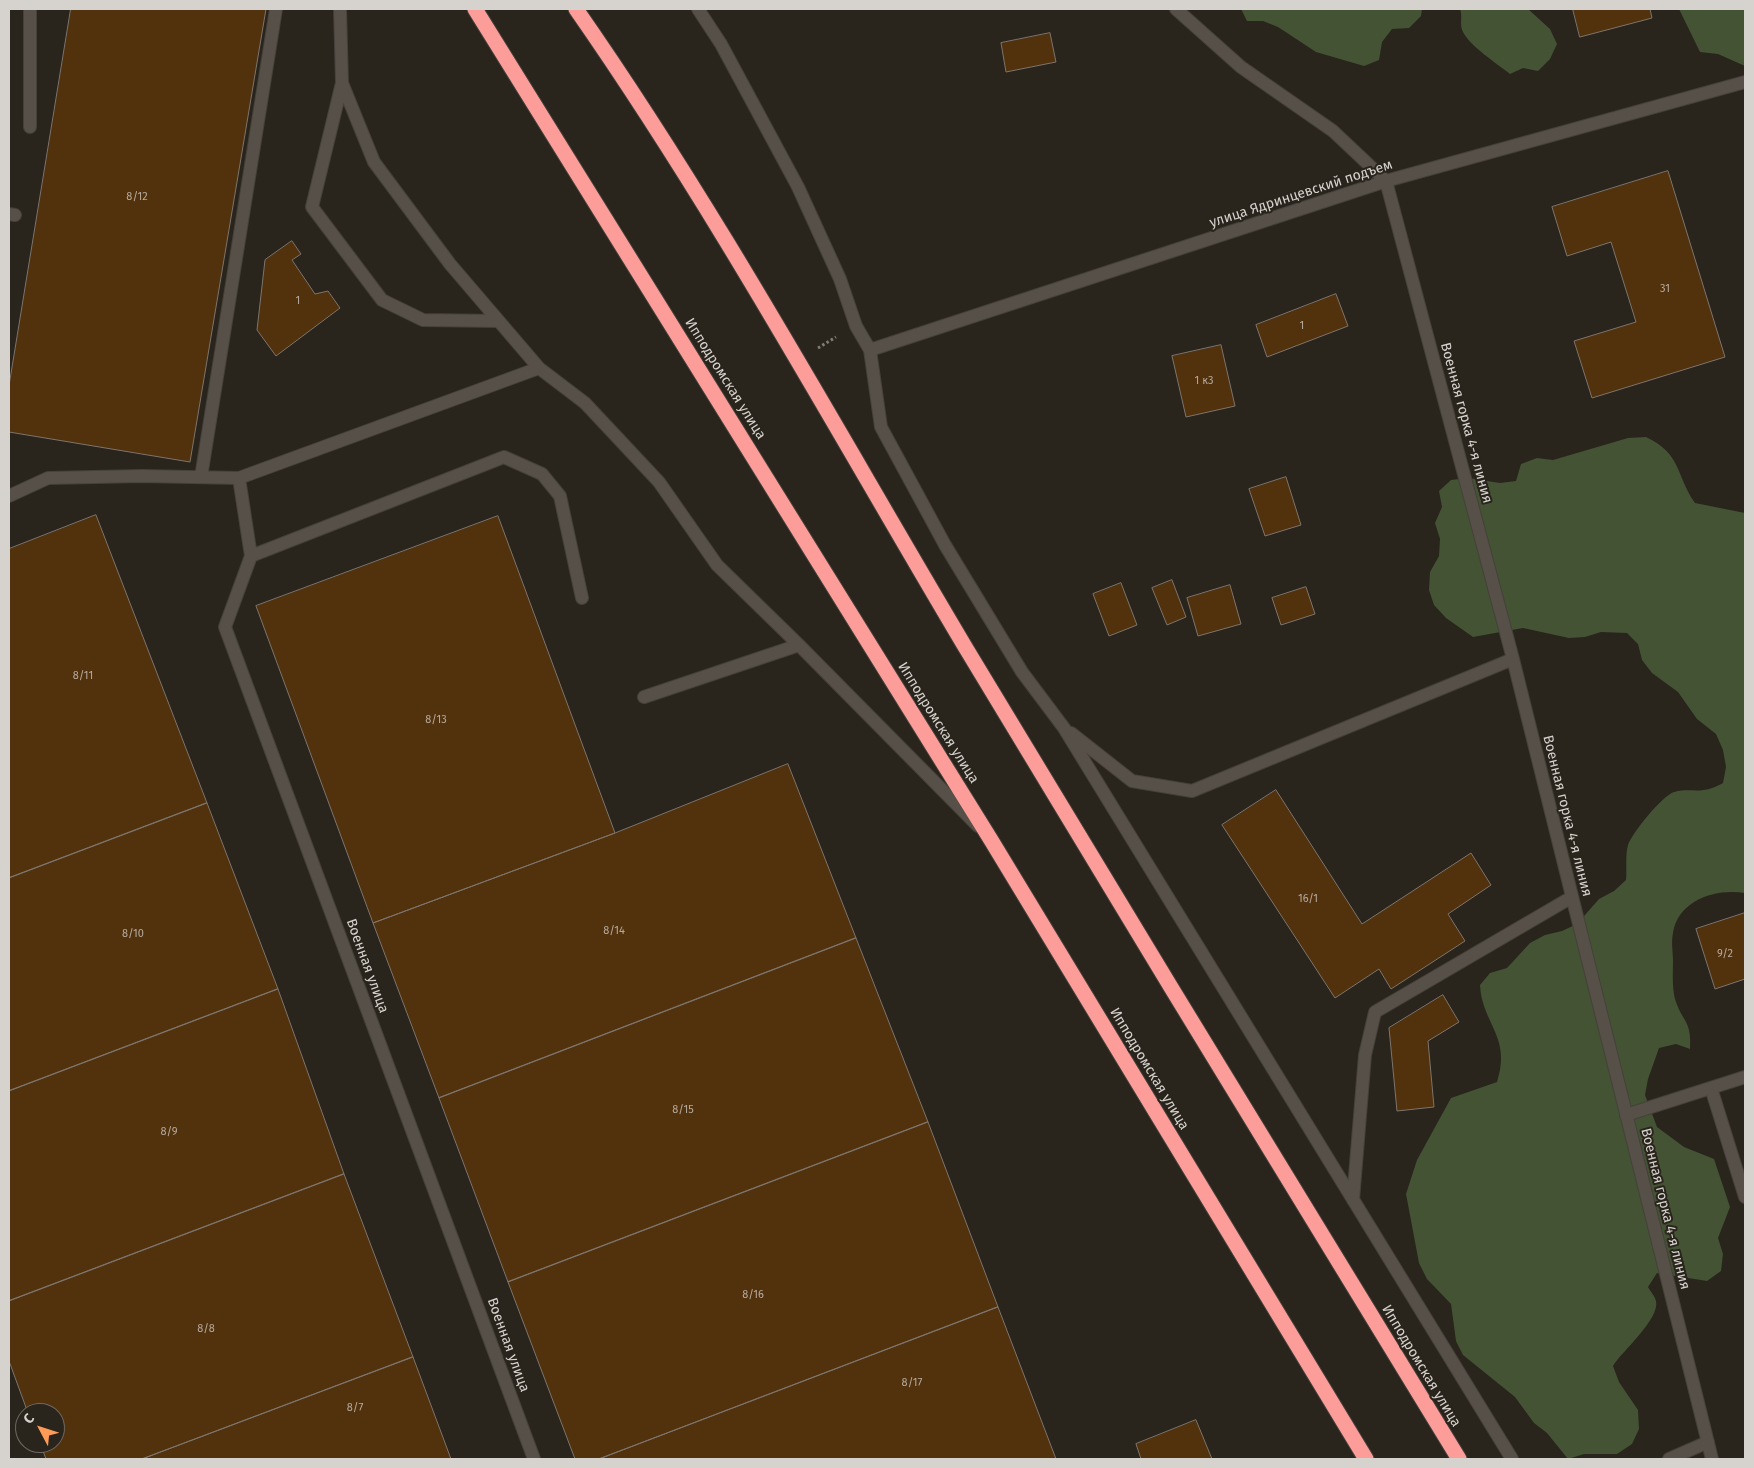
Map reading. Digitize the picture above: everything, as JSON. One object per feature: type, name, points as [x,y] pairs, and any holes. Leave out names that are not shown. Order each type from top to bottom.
[{"type":"highway","name":"Ипподромская улица","points":[[475,9],[992,840],[1366,1459]]},
{"type":"highway","name":"Ипподромская улица","points":[[576,9],[633,93],[797,359],[966,648],[1459,1459]]},
{"type":"street","points":[[30,9],[30,127]]},
{"type":"street","points":[[201,477],[276,9]]},
{"type":"street","points":[[340,9],[342,83],[312,207],[382,300],[423,320],[498,321]]},
{"type":"street","points":[[698,9],[721,44],[798,188],[840,279],[856,326],[870,350],[881,427],[944,546],[1022,672],[1064,728],[1512,1459]]},
{"type":"street","points":[[1176,9],[1241,67],[1333,130],[1386,181]]},
{"type":"street","name":"улица Ядринцевский подъем","points":[[870,350],[1386,181],[1745,82]]},
{"type":"street","points":[[342,83],[374,162],[450,264],[498,321],[539,368],[586,404],[659,482],[716,565],[799,645],[992,840]]},
{"type":"street","name":"Военная горка 4-я линия","points":[[1386,181],[1513,659],[1712,1459]]},
{"type":"street","points":[[9,496],[48,478],[239,478],[539,368]]},
{"type":"street","points":[[251,556],[504,457],[542,474],[560,496],[582,598]]},
{"type":"street","name":"Военная улица","points":[[239,478],[251,556],[225,627],[534,1459]]},
{"type":"street","points":[[644,697],[799,645]]},
{"type":"street","points":[[1064,728],[1132,781],[1192,790],[1513,659]]},
{"type":"street","points":[[1353,1200],[1365,1055],[1375,1012],[1572,896]]},
{"type":"street","points":[[1626,1115],[1745,1077]]},
{"type":"street","points":[[1711,1088],[1745,1197]]},
{"type":"street","points":[[1668,1459],[1708,1442]]},
{"type":"path","points":[[797,359],[856,326]]},
{"type":"green space","points":[[1241,9],[1422,9],[1421,16],[1409,28],[1392,29],[1382,42],[1379,60],[1364,66],[1316,52],[1278,27],[1263,21],[1247,21]]},
{"type":"green space","points":[[1460,9],[1528,9],[1550,29],[1557,44],[1550,59],[1538,71],[1523,68],[1510,74],[1466,37],[1462,29]]},
{"type":"green space","points":[[1679,9],[1745,9],[1745,66],[1718,54],[1700,52]]},
{"type":"green space","points":[[1646,437],[1666,450],[1672,458],[1695,503],[1745,513],[1745,893],[1722,892],[1700,899],[1682,912],[1676,922],[1672,940],[1673,989],[1678,1007],[1688,1026],[1690,1049],[1676,1044],[1659,1048],[1648,1079],[1645,1095],[1657,1127],[1684,1147],[1714,1159],[1730,1207],[1718,1238],[1723,1254],[1721,1271],[1707,1281],[1657,1273],[1648,1287],[1655,1297],[1656,1308],[1647,1325],[1613,1366],[1619,1382],[1638,1410],[1639,1429],[1632,1444],[1617,1454],[1584,1454],[1568,1459],[1547,1433],[1534,1423],[1515,1397],[1463,1355],[1456,1341],[1451,1304],[1427,1279],[1419,1263],[1406,1194],[1417,1160],[1451,1098],[1497,1082],[1501,1067],[1501,1053],[1499,1042],[1482,999],[1480,985],[1490,973],[1507,968],[1530,943],[1545,935],[1562,931],[1577,924],[1599,899],[1614,891],[1626,880],[1628,845],[1635,832],[1655,807],[1674,792],[1708,789],[1723,783],[1726,767],[1723,750],[1716,734],[1697,719],[1678,692],[1652,673],[1642,660],[1638,644],[1627,633],[1601,632],[1585,637],[1569,638],[1523,628],[1473,637],[1446,618],[1434,605],[1429,590],[1430,572],[1439,556],[1440,539],[1435,523],[1442,507],[1439,491],[1451,480],[1468,478],[1500,483],[1516,481],[1521,464],[1537,458],[1553,460],[1628,438]]},
{"type":"building","points":[[71,9],[266,9],[190,462],[9,432],[9,386]]},
{"type":"building","points":[[1573,9],[1650,9],[1652,18],[1580,37]]},
{"type":"building","points":[[1050,33],[1056,62],[1006,72],[1001,43]]},
{"type":"building","points":[[1668,171],[1725,357],[1592,398],[1574,341],[1636,322],[1611,242],[1567,256],[1552,207]]},
{"type":"building","points":[[292,241],[301,254],[292,260],[315,294],[328,291],[340,308],[276,356],[257,330],[265,260]]},
{"type":"building","points":[[1336,294],[1348,326],[1267,357],[1256,325]]},
{"type":"building","points":[[1221,345],[1235,406],[1186,417],[1172,356]]},
{"type":"building","points":[[1286,477],[1301,525],[1265,536],[1249,489]]},
{"type":"building","points":[[96,515],[207,803],[9,878],[9,549]]},
{"type":"building","points":[[498,516],[615,833],[373,923],[256,606]]},
{"type":"building","points":[[1172,580],[1186,617],[1167,625],[1152,588]]},
{"type":"building","points":[[1121,583],[1137,625],[1109,636],[1093,594]]},
{"type":"building","points":[[1230,585],[1241,624],[1198,636],[1187,598]]},
{"type":"building","points":[[1306,587],[1315,614],[1281,625],[1272,598]]},
{"type":"building","points":[[788,764],[856,938],[439,1098],[373,923],[615,833]]},
{"type":"building","points":[[1276,790],[1362,924],[1471,853],[1491,885],[1448,914],[1465,941],[1391,989],[1379,969],[1335,998],[1222,825]]},
{"type":"building","points":[[207,803],[278,989],[9,1091],[9,878]]},
{"type":"building","points":[[1745,913],[1745,979],[1715,989],[1696,929]]},
{"type":"building","points":[[856,938],[928,1122],[508,1282],[439,1098]]},
{"type":"building","points":[[278,989],[344,1174],[9,1301],[9,1091]]},
{"type":"building","points":[[1443,995],[1459,1022],[1428,1041],[1434,1107],[1397,1111],[1389,1028]]},
{"type":"building","points":[[928,1122],[998,1307],[599,1459],[575,1459],[508,1282]]},
{"type":"building","points":[[344,1174],[413,1357],[142,1459],[46,1459],[44,1453],[65,1453],[65,1403],[24,1403],[9,1361],[9,1301]]},
{"type":"building","points":[[998,1307],[1056,1459],[599,1459]]},
{"type":"building","points":[[413,1357],[451,1459],[142,1459]]},
{"type":"building","points":[[1196,1420],[1212,1459],[1141,1459],[1136,1444]]}]
